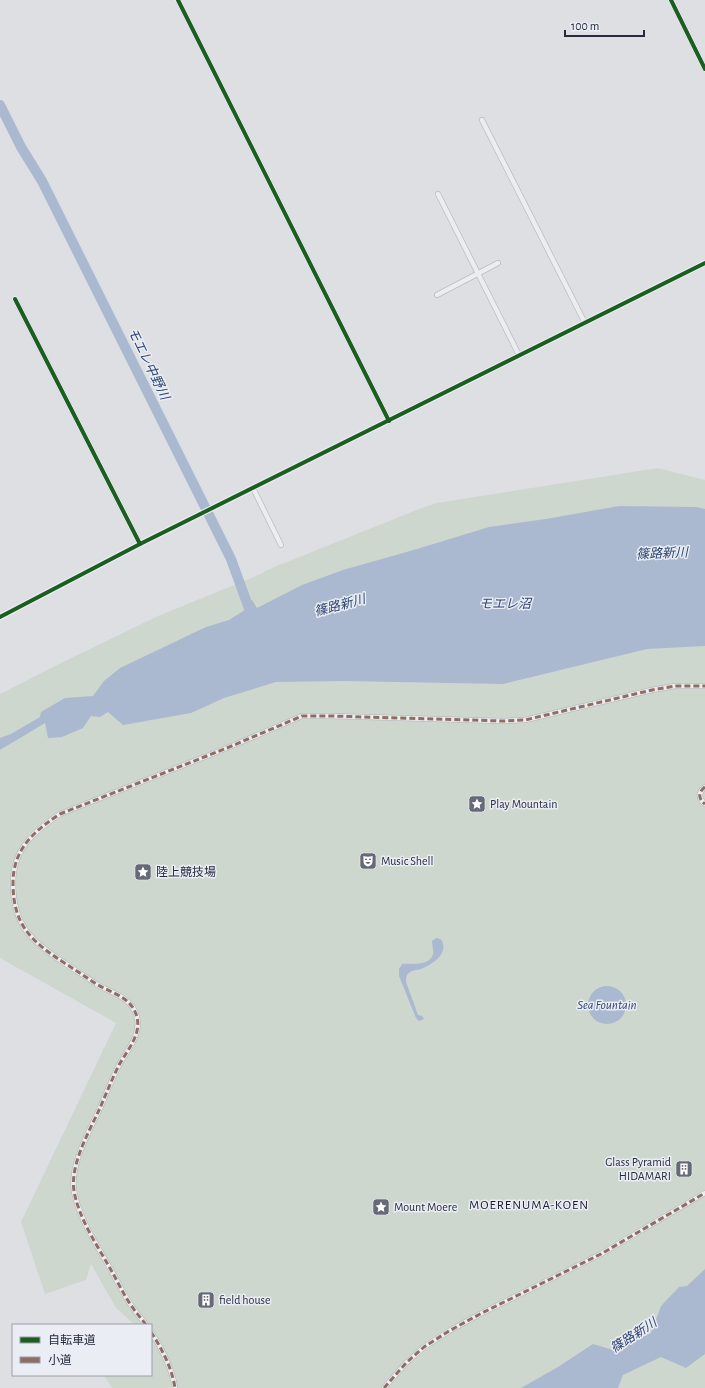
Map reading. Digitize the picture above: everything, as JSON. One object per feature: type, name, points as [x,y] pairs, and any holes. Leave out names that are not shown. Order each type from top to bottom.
[{"type":"street","points":[[178,0],[389,421]]},
{"type":"street","points":[[671,0],[705,69]]},
{"type":"street","points":[[482,120],[585,323]]},
{"type":"street","points":[[438,194],[519,355]]},
{"type":"street","points":[[437,295],[498,262]]},
{"type":"street","points":[[0,617],[140,544],[705,263]]},
{"type":"street","points":[[15,299],[140,544]]},
{"type":"street","points":[[253,488],[281,545]]},
{"type":"street","points":[[145,1324],[132,1307],[84,1222],[77,1206],[74,1189],[74,1171],[79,1156],[118,1066],[137,1035],[139,1022],[134,1009],[124,998],[98,985],[46,951],[25,930],[15,905],[14,870],[22,848],[31,837],[42,826],[60,814],[227,748],[302,716],[503,721],[525,720],[652,690],[675,686],[705,686]]},
{"type":"street","points":[[705,787],[700,791],[701,801],[705,804]]},
{"type":"street","points":[[384,1388],[406,1363],[424,1347],[449,1331],[601,1254],[705,1193]]},
{"type":"street","points":[[152,1334],[171,1370],[175,1388]]},
{"type":"shaded area","points":[[658,468],[705,480],[705,1388],[112,1388],[105,1376],[152,1376],[152,1324],[134,1324],[116,1308],[91,1264],[86,1280],[45,1294],[21,1222],[116,1023],[0,958],[0,694],[158,616],[261,574],[267,570],[437,503]]},
{"type":"water","name":"モエレ沼","points":[[619,506],[696,507],[705,509],[705,646],[647,649],[503,684],[344,681],[276,682],[224,698],[191,713],[123,725],[108,712],[100,717],[91,716],[83,728],[62,737],[48,738],[45,723],[0,750],[0,738],[11,734],[40,717],[41,712],[65,698],[93,696],[104,681],[120,668],[206,627],[229,620],[245,610],[242,603],[252,600],[257,608],[302,585],[343,570],[489,527]]},
{"type":"water","points":[[436,938],[441,940],[443,944],[442,952],[437,960],[421,969],[410,972],[406,977],[406,982],[418,1015],[422,1016],[424,1019],[419,1021],[416,1018],[399,976],[399,969],[402,964],[420,964],[428,961],[433,954],[432,941]]},
{"type":"water","name":"Sea Fountain","points":[[603,986],[611,986],[621,991],[625,998],[625,1012],[621,1019],[611,1024],[603,1024],[593,1019],[591,1016],[588,1009],[588,1001],[593,991],[596,989]]},
{"type":"water","points":[[705,1269],[705,1354],[686,1368],[661,1357],[623,1375],[618,1388],[521,1388],[558,1367],[593,1344],[613,1350],[651,1333],[661,1306],[679,1287],[687,1286]]},
{"type":"waterway","name":"モエレ中野川","points":[[0,105],[21,147],[42,181],[231,559],[251,614]]},
{"type":"marked path","points":[[145,1324],[127,1299],[89,1232],[80,1212],[74,1191],[75,1170],[81,1148],[116,1070],[134,1041],[138,1028],[138,1021],[130,1003],[115,993],[98,985],[43,948],[34,940],[21,922],[16,911],[14,898],[14,871],[21,851],[34,834],[60,814],[227,748],[302,716],[503,721],[525,720],[652,690],[675,686],[705,686]]},
{"type":"marked path","points":[[705,787],[700,793],[700,798],[705,804]]},
{"type":"marked path","points":[[384,1388],[406,1363],[424,1347],[449,1331],[601,1254],[705,1193]]},
{"type":"marked path","points":[[152,1334],[172,1373],[175,1388]]},
{"type":"cycle path","points":[[178,0],[389,421]]},
{"type":"cycle path","points":[[671,0],[705,69]]},
{"type":"cycle path","points":[[0,617],[140,544],[705,263]]},
{"type":"cycle path","points":[[15,299],[140,544]]},
{"type":"place","name":"Play Mountain","points":[[477,804]]},
{"type":"place","name":"Music Shell","points":[[368,861]]},
{"type":"place","name":"陸上競技場","points":[[143,872]]},
{"type":"place","name":"Glass Pyramid HIDAMARI","points":[[684,1169]]},
{"type":"place","name":"Mount Moere","points":[[381,1207]]},
{"type":"place","name":"field house","points":[[206,1300]]},
{"type":"district","name":"MOERENUMA-KOEN","points":[[529,1205]]},
{"type":"water label","name":"篠路新川","points":[[662,554]]},
{"type":"water label","name":"篠路新川","points":[[340,606]]},
{"type":"water label","name":"篠路新川","points":[[634,1336]]}]
